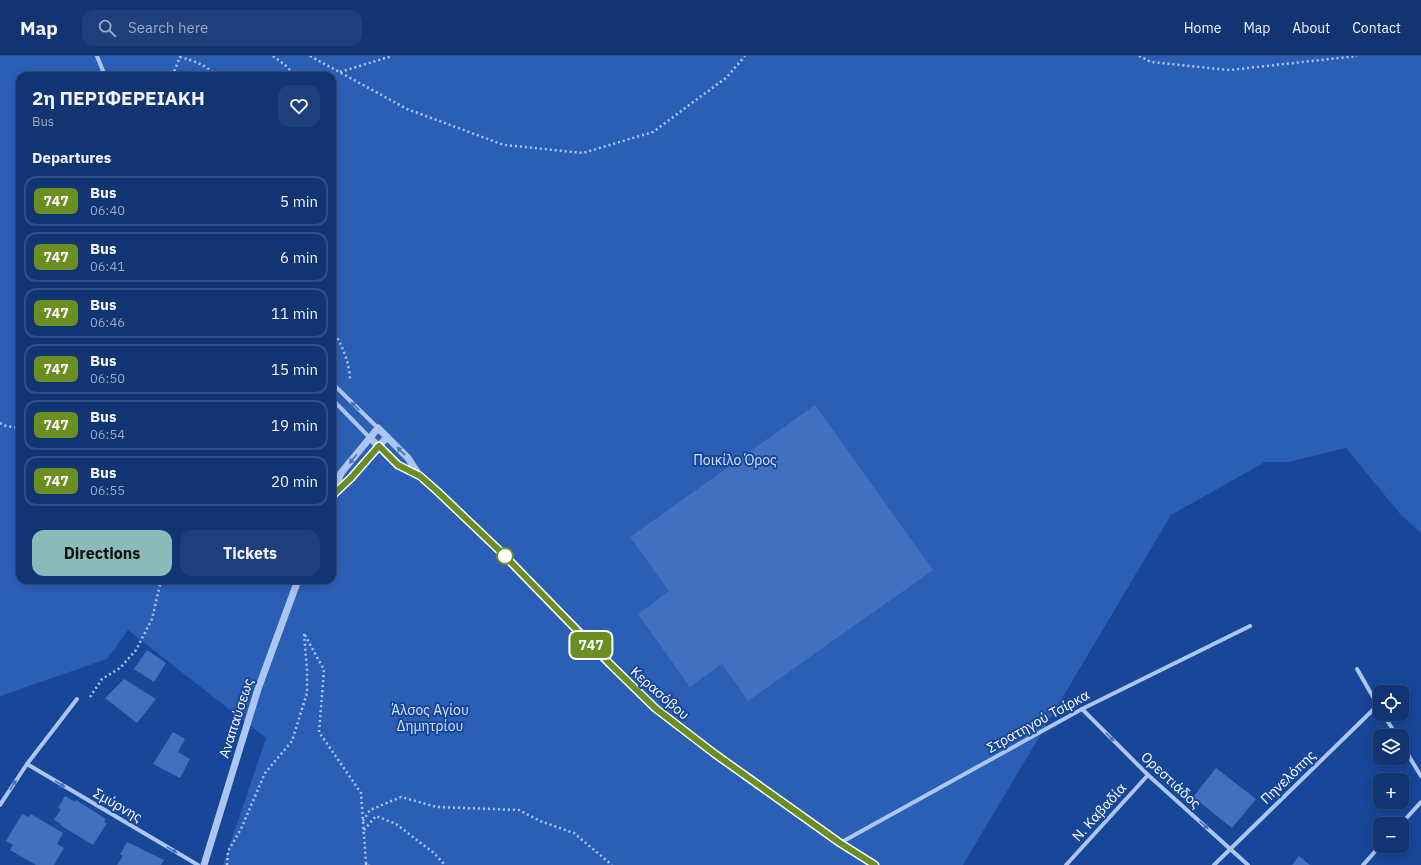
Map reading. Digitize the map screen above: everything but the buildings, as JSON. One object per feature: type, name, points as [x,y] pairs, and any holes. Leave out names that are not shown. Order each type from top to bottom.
[{"type":"street","points":[[97,56],[103,72]]},
{"type":"street","points":[[336,387],[378,428],[341,474],[336,487]]},
{"type":"street","points":[[336,403],[370,438]]},
{"type":"street","name":"Κερασόβου","points":[[378,428],[408,458],[420,476]]},
{"type":"street","points":[[336,492],[351,478],[387,437]]},
{"type":"street","name":"Κερασόβου","points":[[370,438],[398,465],[420,476],[437,491],[501,552],[655,708],[704,746],[840,843],[875,865]]},
{"type":"street","name":"Αναπαύσεως","points":[[204,865],[258,689],[297,584]]},
{"type":"street","name":"Στρατηγού Τσίρκα","points":[[840,843],[1082,709],[1250,626]]},
{"type":"street","points":[[1357,669],[1373,697]]},
{"type":"street","points":[[0,805],[27,764],[77,699]]},
{"type":"street","name":"Ορεστιάδος","points":[[1082,709],[1148,775],[1248,865]]},
{"type":"street","name":"Πηνελόπης","points":[[1214,865],[1373,713]]},
{"type":"street","points":[[1409,756],[1421,776]]},
{"type":"street","name":"Σμύρνης","points":[[27,764],[198,865]]},
{"type":"street","name":"N. Καβαδία","points":[[1066,865],[1148,775]]},
{"type":"street","points":[[1407,817],[1421,802]]},
{"type":"street","points":[[1363,865],[1374,853]]},
{"type":"path","points":[[273,56],[292,72]]},
{"type":"path","points":[[310,56],[407,109],[504,145],[583,153],[653,132],[726,77],[745,56]]},
{"type":"path","points":[[339,72],[392,56]]},
{"type":"path","points":[[1139,56],[1151,62],[1230,70],[1357,56]]},
{"type":"path","points":[[174,72],[180,57],[196,61],[213,72]]},
{"type":"path","points":[[336,338],[350,371]]},
{"type":"path","points":[[0,423],[6,426],[16,427]]},
{"type":"path","points":[[77,699],[91,697],[102,679],[120,668],[136,650],[152,619],[160,584]]},
{"type":"path","points":[[227,865],[228,851],[241,829],[265,773],[292,741],[306,693],[307,670],[304,633],[324,670],[319,732],[361,793],[366,864]]},
{"type":"path","points":[[363,821],[370,810],[401,797],[437,807],[519,810],[540,821],[574,832],[612,865]]},
{"type":"path","points":[[364,830],[376,816],[396,824],[434,853],[445,865]]},
{"type":"green space","name":"Ποικίλο Όρος","points":[[0,56],[1421,56],[1421,533],[1401,515],[1346,448],[1289,462],[1265,462],[1171,515],[963,865],[223,865],[266,738],[128,630],[107,659],[0,696]]},
{"type":"bus line","name":"747","points":[[336,492],[351,478],[379,446],[398,465],[420,476],[437,491],[501,552],[655,708],[715,754],[840,843],[875,865]]},
{"type":"park label","name":"Άλσος Αγίου Δημητρίου","points":[[430,718]]}]
